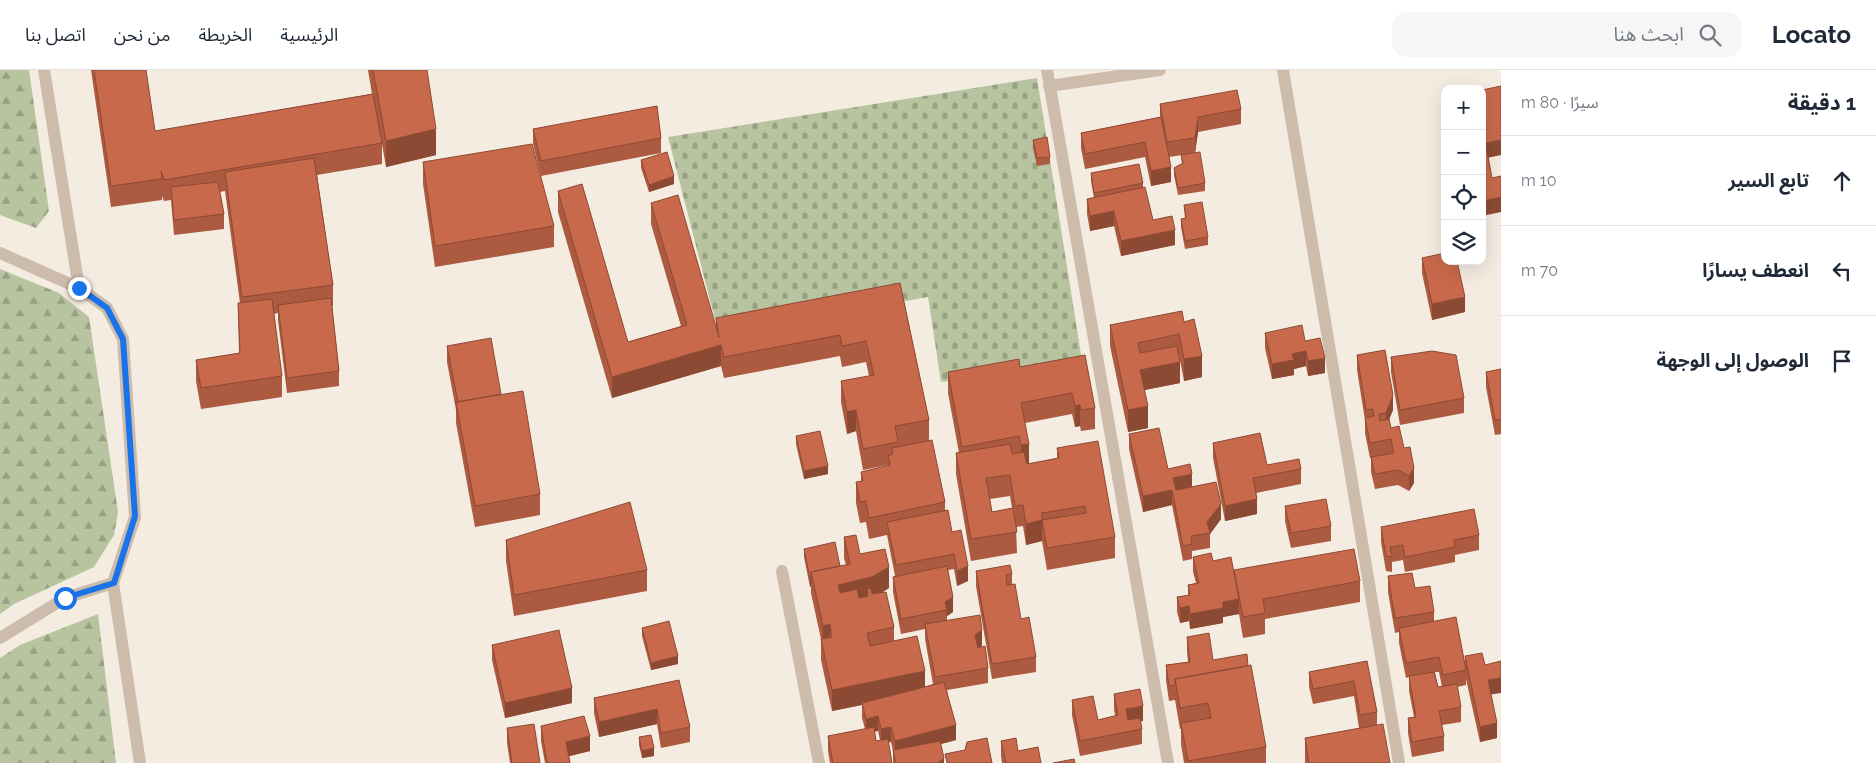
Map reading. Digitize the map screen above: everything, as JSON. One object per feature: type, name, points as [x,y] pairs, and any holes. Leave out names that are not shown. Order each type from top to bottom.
[{"type":"street","points":[[44,70],[79,288]]},
{"type":"street","points":[[1047,70],[1168,763]]},
{"type":"street","points":[[1049,86],[1160,70]]},
{"type":"street","points":[[1283,70],[1399,763]]},
{"type":"street","points":[[0,252],[79,288],[107,308],[123,339],[135,516],[114,583],[140,763]]},
{"type":"street","points":[[782,571],[819,763]]},
{"type":"street","points":[[0,638],[65,598],[114,583]]},
{"type":"green space","points":[[0,70],[29,70],[49,211],[36,228],[0,215]]},
{"type":"green space","points":[[1037,78],[1082,361],[941,382],[928,297],[719,335],[668,137]]},
{"type":"green space","points":[[0,269],[59,293],[89,317],[118,512],[114,535],[94,567],[14,604],[0,614]]},
{"type":"green space","points":[[98,614],[116,763],[0,763],[0,658],[20,645]]},
{"type":"building","points":[[94,70],[146,70],[155,131],[373,94],[382,143],[164,180],[161,171],[162,179],[111,186]]},
{"type":"building","points":[[373,70],[427,70],[436,129],[386,141]]},
{"type":"building","points":[[1501,86],[1501,140],[1486,143],[1486,130],[1486,89]]},
{"type":"building","points":[[1237,90],[1241,109],[1198,117],[1195,138],[1167,142],[1160,104]]},
{"type":"building","points":[[657,106],[661,138],[541,161],[533,129]]},
{"type":"building","points":[[1161,117],[1171,167],[1151,171],[1145,142],[1085,154],[1081,133]]},
{"type":"building","points":[[1047,137],[1050,157],[1037,158],[1033,140]]},
{"type":"building","points":[[532,144],[554,226],[435,246],[423,162]]},
{"type":"building","points":[[1486,151],[1492,178],[1501,176],[1501,197],[1486,200],[1486,175]]},
{"type":"building","points":[[667,152],[674,176],[649,185],[641,160]]},
{"type":"building","points":[[1200,152],[1205,183],[1178,188],[1174,168],[1183,163],[1181,155]]},
{"type":"building","points":[[314,158],[333,285],[242,297],[225,172]]},
{"type":"building","points":[[1139,164],[1143,183],[1094,193],[1091,173]]},
{"type":"building","points":[[218,182],[224,214],[174,220],[171,187]]},
{"type":"building","points":[[582,184],[628,342],[687,325],[651,203],[678,195],[719,337],[716,318],[900,283],[929,420],[895,426],[898,442],[863,449],[856,410],[847,412],[841,381],[874,375],[866,341],[842,346],[840,335],[724,357],[721,345],[612,377],[558,191]]},
{"type":"building","points":[[1145,187],[1153,220],[1172,216],[1175,230],[1121,241],[1114,211],[1090,216],[1087,199]]},
{"type":"building","points":[[1202,202],[1208,237],[1185,241],[1181,219],[1186,218],[1184,205]]},
{"type":"building","points":[[1441,254],[1441,265],[1458,265],[1465,297],[1432,304],[1422,258]]},
{"type":"building","points":[[331,298],[339,371],[287,378],[278,305]]},
{"type":"building","points":[[272,299],[282,376],[201,388],[196,360],[240,353],[238,303]]},
{"type":"building","points":[[1182,311],[1184,322],[1194,319],[1202,356],[1184,359],[1179,334],[1138,343],[1140,353],[1177,346],[1180,362],[1140,370],[1148,406],[1128,410],[1110,325]]},
{"type":"building","points":[[1302,325],[1305,341],[1320,338],[1325,358],[1308,361],[1306,351],[1292,354],[1294,360],[1272,364],[1265,333]]},
{"type":"building","points":[[491,338],[501,394],[458,402],[447,346]]},
{"type":"building","points":[[1385,350],[1393,395],[1386,413],[1379,414],[1380,421],[1389,419],[1391,428],[1399,426],[1404,448],[1410,447],[1414,468],[1409,476],[1398,470],[1375,474],[1371,457],[1394,453],[1391,439],[1370,443],[1365,418],[1374,416],[1373,409],[1366,410],[1357,355]]},
{"type":"building","points":[[1432,351],[1456,355],[1464,398],[1400,410],[1391,357]]},
{"type":"building","points":[[1085,355],[1095,408],[1081,410],[1080,405],[1075,406],[1072,393],[1021,403],[1029,444],[1021,445],[1019,436],[962,447],[948,372],[1019,359],[1020,367]]},
{"type":"building","points":[[1501,369],[1501,419],[1495,420],[1486,372]]},
{"type":"building","points":[[523,391],[540,494],[475,506],[456,402]]},
{"type":"building","points":[[1159,428],[1168,469],[1190,464],[1192,474],[1173,478],[1176,490],[1216,482],[1221,504],[1207,522],[1210,533],[1191,536],[1192,544],[1183,546],[1172,490],[1143,496],[1129,434]]},
{"type":"building","points":[[820,431],[828,466],[804,471],[796,436]]},
{"type":"building","points":[[1260,433],[1267,465],[1299,459],[1301,469],[1253,478],[1257,499],[1225,506],[1213,443]]},
{"type":"building","points":[[932,440],[945,502],[869,518],[866,501],[860,502],[856,482],[863,481],[861,472],[890,465],[888,456],[893,454],[892,448]]},
{"type":"building","points":[[1098,441],[1115,537],[1047,548],[1042,520],[1026,524],[1023,505],[1015,506],[1010,475],[986,478],[992,512],[1013,508],[1017,532],[971,539],[956,453],[1010,444],[1012,454],[1024,452],[1027,464],[1059,458],[1057,448]],"holes":[[[1085,506],[1086,513],[1042,520],[1042,513]]]},
{"type":"building","points":[[1326,499],[1331,526],[1291,533],[1285,506]]},
{"type":"building","points":[[630,502],[647,570],[514,595],[506,540]]},
{"type":"building","points":[[1474,509],[1479,535],[1454,540],[1455,547],[1405,557],[1403,545],[1390,547],[1392,557],[1386,556],[1381,527]]},
{"type":"building","points":[[948,510],[952,532],[961,530],[968,566],[957,571],[954,554],[896,565],[887,522]]},
{"type":"building","points":[[856,535],[860,554],[885,549],[889,567],[872,577],[838,585],[840,593],[857,589],[859,598],[868,596],[867,589],[871,588],[872,594],[886,592],[894,627],[867,633],[870,646],[917,636],[925,671],[832,690],[821,639],[832,637],[830,624],[823,626],[811,572],[850,564],[844,537]]},
{"type":"building","points":[[835,542],[840,566],[811,572],[810,579],[804,549]]},
{"type":"building","points":[[1354,549],[1360,581],[1263,599],[1265,613],[1243,617],[1234,570]]},
{"type":"building","points":[[1211,553],[1213,561],[1231,557],[1239,599],[1223,602],[1223,608],[1190,614],[1189,606],[1180,608],[1177,597],[1190,595],[1188,585],[1199,583],[1193,557]]},
{"type":"building","points":[[1010,565],[1012,574],[1006,575],[1007,585],[1015,584],[1021,619],[1029,617],[1036,657],[992,664],[976,571]]},
{"type":"building","points":[[947,566],[953,597],[945,602],[947,610],[901,619],[893,577]]},
{"type":"building","points":[[1412,573],[1415,588],[1430,586],[1434,612],[1395,618],[1388,576]]},
{"type":"building","points":[[980,615],[982,630],[975,635],[978,648],[985,646],[988,668],[935,677],[925,624]]},
{"type":"building","points":[[1456,617],[1466,670],[1443,675],[1439,657],[1406,663],[1399,628]]},
{"type":"building","points":[[669,621],[678,656],[651,663],[642,628]]},
{"type":"building","points":[[559,630],[572,688],[505,703],[492,645]]},
{"type":"building","points":[[1209,633],[1213,660],[1247,654],[1248,666],[1175,679],[1175,685],[1169,686],[1166,665],[1190,662],[1187,637]]},
{"type":"building","points":[[1482,653],[1485,665],[1501,661],[1501,678],[1488,680],[1497,723],[1480,727],[1465,656]]},
{"type":"building","points":[[1367,661],[1377,712],[1360,715],[1354,681],[1313,689],[1309,672]]},
{"type":"building","points":[[1251,665],[1266,747],[1188,761],[1181,723],[1211,718],[1208,703],[1180,708],[1175,679]]},
{"type":"building","points":[[1434,672],[1438,687],[1457,684],[1461,707],[1439,711],[1444,736],[1412,742],[1408,718],[1416,717],[1409,676]]},
{"type":"building","points":[[679,680],[690,727],[661,733],[657,709],[599,722],[594,698]]},
{"type":"building","points":[[944,682],[956,725],[895,741],[891,727],[881,729],[878,716],[866,719],[862,703]]},
{"type":"building","points":[[1140,689],[1143,706],[1126,709],[1128,720],[1140,718],[1142,729],[1080,741],[1072,700],[1093,696],[1098,720],[1118,715],[1114,694]]},
{"type":"building","points":[[584,716],[590,736],[566,742],[570,763],[547,763],[541,726]]},
{"type":"building","points":[[534,724],[540,763],[512,763],[507,728]]},
{"type":"building","points":[[1383,724],[1390,763],[1309,763],[1305,738]]},
{"type":"building","points":[[874,727],[876,741],[888,739],[892,763],[833,763],[828,736]]},
{"type":"building","points":[[651,735],[654,748],[642,751],[639,737]]},
{"type":"building","points":[[987,738],[992,763],[947,763],[945,754],[965,750],[967,742]]},
{"type":"building","points":[[1016,738],[1018,751],[1038,747],[1041,763],[1006,763],[1001,741]]},
{"type":"building","points":[[940,741],[944,758],[938,763],[896,763],[893,750]]},
{"type":"building","points":[[1074,759],[1075,763],[1053,763]]},
{"type":"route","points":[[65,598],[114,583],[135,516],[123,339],[107,308],[79,288]]}]
